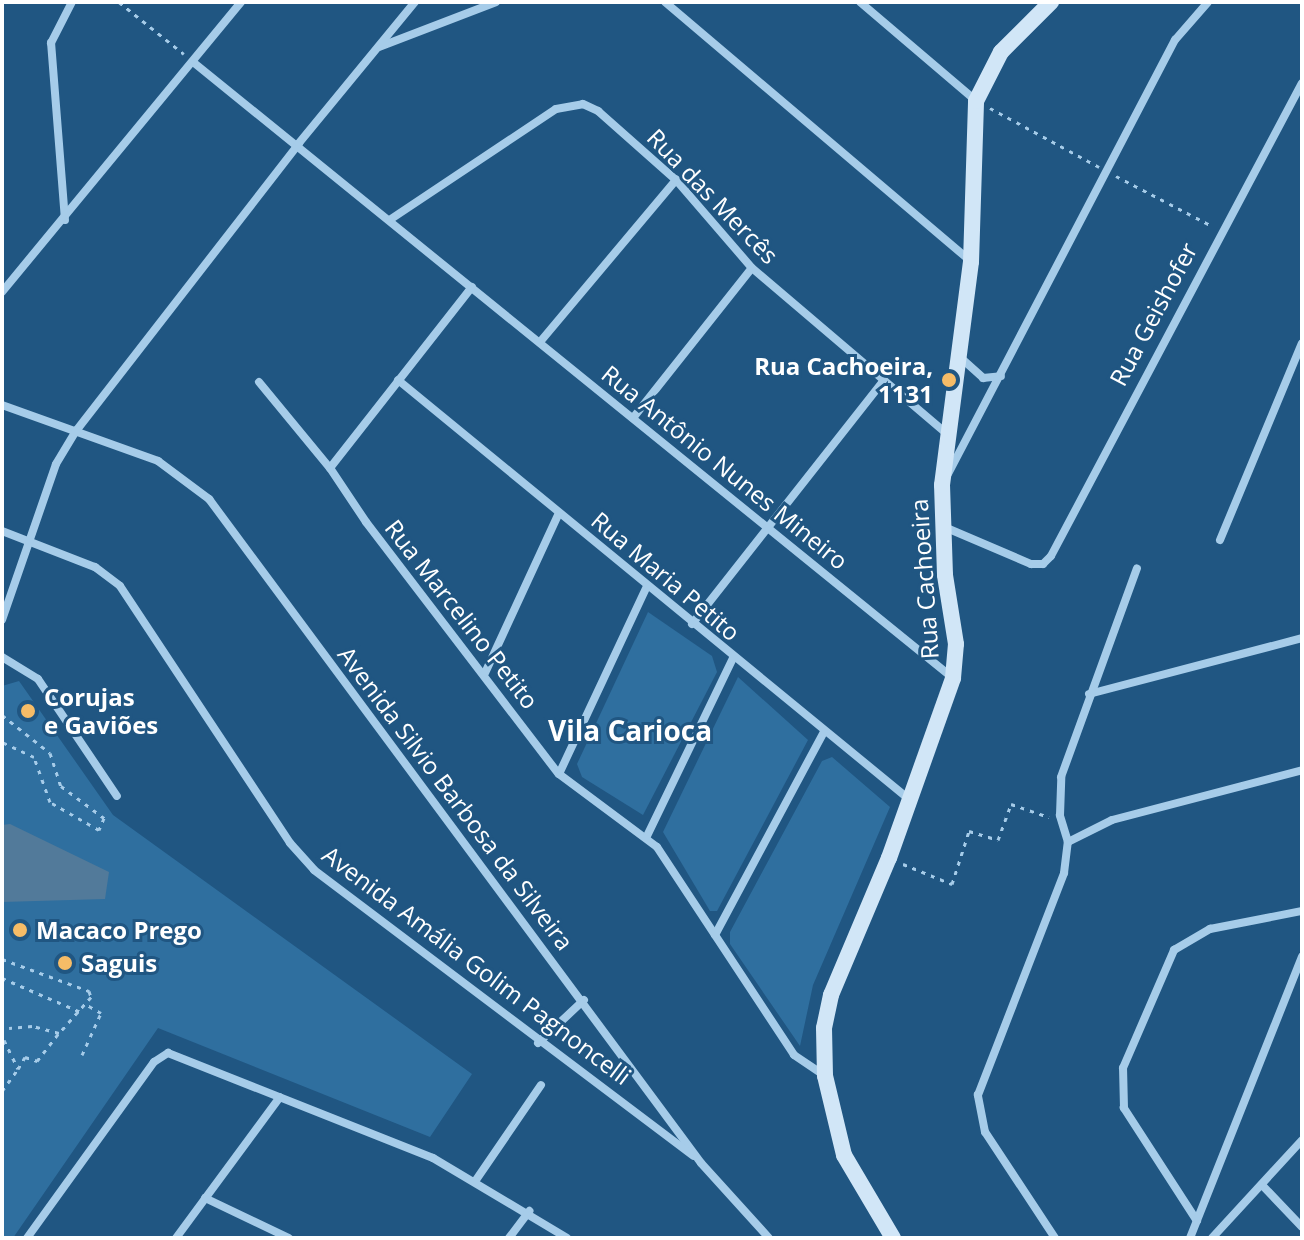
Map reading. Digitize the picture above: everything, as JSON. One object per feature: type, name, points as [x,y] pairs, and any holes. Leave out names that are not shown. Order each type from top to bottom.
[{"type":"main road","name":"Rua Cachoeira","points":[[893,1238],[844,1155],[825,1076],[824,1028],[831,995],[889,858],[953,678],[956,644],[941,525],[942,485],[961,358],[971,262],[976,101],[1001,52],[1048,3]]},
{"type":"street","points":[[65,220],[50,68],[51,43],[72,2]]},
{"type":"street","points":[[2,292],[65,220],[241,2]]},
{"type":"street","points":[[2,620],[56,464],[76,431],[299,143],[415,2]]},
{"type":"street","points":[[378,47],[496,2]]},
{"type":"street","points":[[665,2],[971,262]]},
{"type":"street","points":[[860,2],[976,101]]},
{"type":"street","points":[[942,485],[1109,172],[1175,40],[1208,2]]},
{"type":"street","name":"Rua Antônio Nunes Mineiro","points":[[193,62],[299,143],[953,678]]},
{"type":"street","name":"Rua Geishofer","points":[[941,525],[1031,564],[1043,564],[1219,230],[1302,83]]},
{"type":"street","name":"Rua das Mercês","points":[[391,219],[570,104],[598,111],[676,180],[752,268],[949,435]]},
{"type":"street","points":[[540,342],[676,180]]},
{"type":"street","points":[[633,418],[752,268]]},
{"type":"street","points":[[330,468],[472,287]]},
{"type":"street","points":[[1220,540],[1302,343]]},
{"type":"street","points":[[961,358],[983,378],[1001,376]]},
{"type":"street","name":"Rua Maria Petito","points":[[398,380],[910,801]]},
{"type":"street","points":[[692,624],[884,380]]},
{"type":"street","name":"Rua Marcelino Petito","points":[[259,382],[330,468],[366,522],[485,673],[559,774],[647,836],[794,1055],[825,1076]]},
{"type":"street","name":"Avenida Silvio Barbosa da Silveira","points":[[2,405],[158,461],[209,499],[421,790],[584,1000],[701,1163],[769,1238]]},
{"type":"street","points":[[485,673],[559,513]]},
{"type":"street","name":"Avenida Amália Golim Pagnoncelli","points":[[2,531],[95,567],[120,586],[299,856],[538,1043],[632,1107],[701,1163]]},
{"type":"street","points":[[1055,1238],[985,1132],[978,1095],[1064,873],[1068,842],[1062,821],[1061,777],[1137,568]]},
{"type":"street","points":[[559,774],[647,586]]},
{"type":"street","points":[[1089,694],[1302,638]]},
{"type":"street","points":[[2,657],[38,679],[117,796]]},
{"type":"street","points":[[647,836],[733,658]]},
{"type":"street","points":[[715,935],[824,732]]},
{"type":"street","points":[[1068,842],[1112,820],[1302,770]]},
{"type":"street","points":[[1197,1221],[1124,1108],[1123,1068],[1174,950],[1210,929],[1302,911]]},
{"type":"street","points":[[1190,1238],[1302,956]]},
{"type":"street","points":[[538,1043],[584,1000]]},
{"type":"street","points":[[27,1238],[163,1054],[280,1097],[476,1180],[567,1238]]},
{"type":"street","points":[[476,1180],[541,1085]]},
{"type":"street","points":[[176,1238],[280,1097]]},
{"type":"street","points":[[1212,1238],[1302,1140]]},
{"type":"street","points":[[1262,1185],[1302,1227]]},
{"type":"street","points":[[205,1198],[289,1238]]},
{"type":"street","points":[[509,1238],[529,1211]]},
{"type":"path","points":[[119,2],[193,62]]},
{"type":"path","points":[[976,101],[1219,230]]},
{"type":"path","points":[[2,715],[50,753],[61,786],[104,818],[99,830],[50,802],[34,757],[2,742]]},
{"type":"path","points":[[889,858],[952,884],[969,831],[998,840],[1011,804],[1062,821]]},
{"type":"path","points":[[2,959],[89,991],[87,1005],[81,1012],[37,1061],[25,1057],[2,1091]]},
{"type":"path","points":[[2,978],[81,1012]]},
{"type":"path","points":[[82,1055],[101,1013],[87,1005]]},
{"type":"path","points":[[9,1028],[32,1026],[59,1033]]},
{"type":"path","points":[[4,1040],[18,1069]]},
{"type":"shaded area","points":[[648,612],[712,656],[717,672],[643,815],[582,777],[577,764]]},
{"type":"shaded area","points":[[738,677],[808,740],[717,911],[710,911],[663,832]]},
{"type":"shaded area","points":[[19,681],[113,815],[472,1074],[430,1137],[158,1028],[13,1238],[2,1238],[2,686]]},
{"type":"shaded area","points":[[832,757],[890,807],[813,985],[800,1046],[730,944],[730,932],[822,761]]},
{"type":"shaded area","points":[[10,824],[109,872],[105,899],[2,902],[2,825]]},
{"type":"place","name":"Rua Cachoeira, 1131","points":[[949,380]]},
{"type":"place","name":"Corujas e Gaviões","points":[[28,711]]},
{"type":"place","name":"Macaco Prego","points":[[20,930]]},
{"type":"place","name":"Saguis","points":[[65,963]]},
{"type":"district","name":"Vila Carioca","points":[[630,730]]}]
